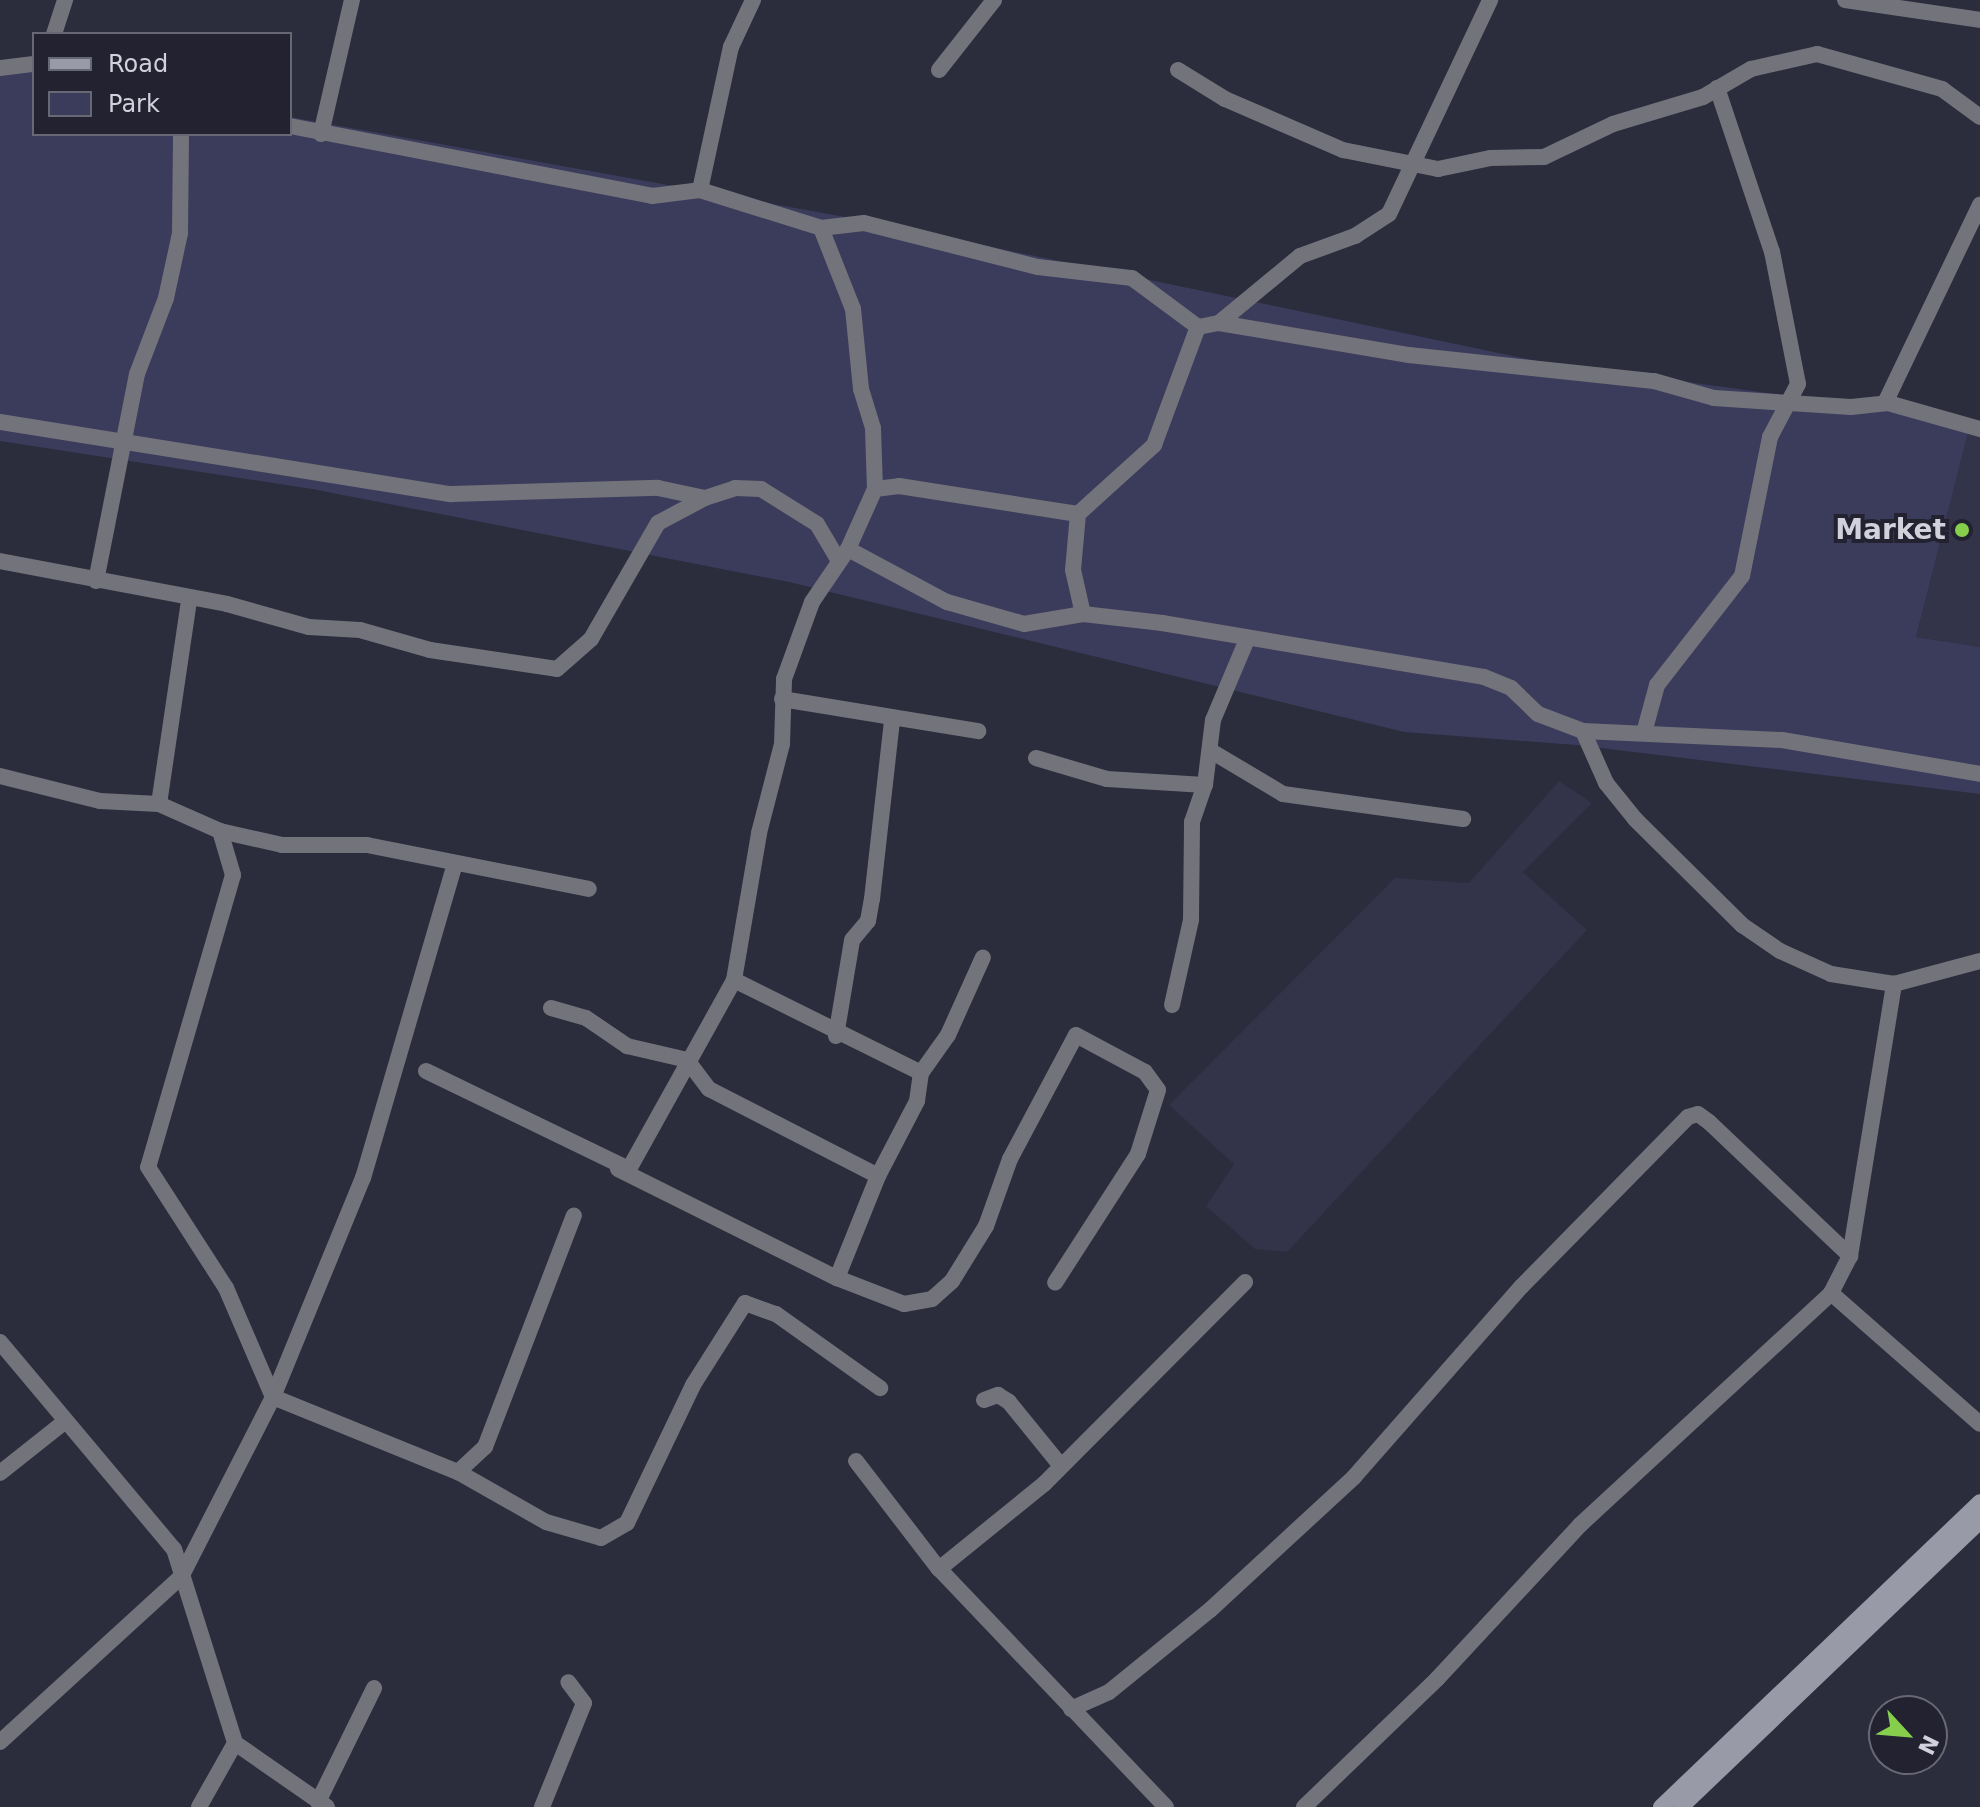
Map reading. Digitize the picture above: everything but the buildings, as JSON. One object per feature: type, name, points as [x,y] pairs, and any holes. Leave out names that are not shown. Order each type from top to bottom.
[{"type":"main road","points":[[1661,1807],[1980,1502]]},
{"type":"main road","points":[[1681,1807],[1980,1521]]},
{"type":"street","points":[[55,32],[65,0]]},
{"type":"street","points":[[321,134],[352,0]]},
{"type":"street","points":[[700,190],[731,47],[753,0]]},
{"type":"street","points":[[939,70],[994,0]]},
{"type":"street","points":[[1219,323],[1300,256],[1355,236],[1389,214],[1490,0]]},
{"type":"street","points":[[1845,0],[1980,20]]},
{"type":"street","points":[[1178,70],[1225,99],[1343,150],[1413,166],[1544,157],[1613,124],[1717,88],[1777,60],[1832,55],[1880,75],[1942,89],[1980,117]]},
{"type":"street","points":[[0,68],[32,64]]},
{"type":"street","points":[[1645,729],[1657,685],[1742,576],[1767,450],[1799,369],[1772,252],[1717,88]]},
{"type":"street","points":[[292,127],[321,134],[488,160],[652,196],[700,190],[821,228],[864,223],[1038,267],[1132,278],[1168,300],[1192,326]]},
{"type":"street","points":[[96,581],[121,440],[180,233],[181,136]]},
{"type":"street","points":[[1885,403],[1980,205]]},
{"type":"street","points":[[617,1168],[629,1169],[639,1157],[687,1060],[734,980],[759,833],[782,744],[782,699],[812,602],[843,555],[875,489],[873,428],[861,389],[853,309],[821,228]]},
{"type":"street","points":[[1192,326],[1219,323],[1786,405],[1885,403],[1980,429]]},
{"type":"street","points":[[1083,614],[1073,570],[1078,514],[1154,445],[1192,326]]},
{"type":"street","points":[[0,422],[451,494],[658,488],[705,498]]},
{"type":"street","points":[[875,489],[892,485],[1078,514]]},
{"type":"street","points":[[0,561],[189,601],[557,669],[591,639],[658,523],[705,498],[735,488],[761,489],[817,524],[843,555],[947,602],[1004,620],[1050,624],[1083,614],[1484,677],[1511,688],[1538,714],[1583,731],[1645,729],[1782,740],[1980,774]]},
{"type":"street","points":[[159,804],[189,601]]},
{"type":"street","points":[[1172,1005],[1191,920],[1188,843],[1205,785],[1213,720],[1246,642]]},
{"type":"street","points":[[782,699],[892,721],[978,731]]},
{"type":"street","points":[[836,1036],[852,940],[868,921],[872,899],[892,721]]},
{"type":"street","points":[[1583,731],[1606,783],[1635,819],[1742,925],[1831,974],[1894,984],[1980,961]]},
{"type":"street","points":[[1211,751],[1283,794],[1463,819]]},
{"type":"street","points":[[1036,758],[1107,779],[1205,785]]},
{"type":"street","points":[[0,776],[100,801],[159,804],[220,831],[282,845],[367,845],[589,889]]},
{"type":"street","points":[[220,831],[233,875],[148,1152],[148,1167],[226,1288],[273,1397],[458,1472],[546,1522],[601,1538],[627,1523],[693,1385],[745,1303],[776,1314],[880,1388]]},
{"type":"street","points":[[0,1742],[181,1577],[273,1397],[363,1178],[455,864]]},
{"type":"street","points":[[837,1278],[878,1176],[917,1101],[921,1073],[948,1035],[983,957]]},
{"type":"street","points":[[734,980],[836,1036],[921,1073]]},
{"type":"street","points":[[1304,1807],[1437,1679],[1580,1525],[1831,1293],[1850,1256],[1894,984]]},
{"type":"street","points":[[551,1008],[586,1018],[627,1046],[687,1060],[709,1089],[878,1176]]},
{"type":"street","points":[[426,1071],[837,1278],[904,1304],[932,1299],[952,1281],[986,1226],[1010,1159],[1076,1035],[1145,1072],[1158,1090],[1138,1154],[1055,1283]]},
{"type":"street","points":[[1071,1709],[1109,1692],[1210,1610],[1354,1477],[1522,1286],[1688,1117],[1698,1114],[1709,1122],[1850,1256]]},
{"type":"street","points":[[458,1472],[485,1447],[574,1215]]},
{"type":"street","points":[[939,1569],[1061,1466],[1245,1282]]},
{"type":"street","points":[[1831,1293],[1980,1424]]},
{"type":"street","points":[[0,1342],[63,1423],[165,1536],[235,1743],[322,1804],[374,1688]]},
{"type":"street","points":[[984,1400],[998,1395],[1009,1402],[1061,1466]]},
{"type":"street","points":[[0,1473],[63,1423]]},
{"type":"street","points":[[856,1461],[939,1569],[1166,1807]]},
{"type":"street","points":[[542,1807],[584,1703],[568,1682]]},
{"type":"street","points":[[199,1807],[235,1743]]},
{"type":"shaded area","name":"Market","points":[[1971,421],[1980,422],[1980,647],[1916,637]]},
{"type":"shaded area","points":[[1559,781],[1592,803],[1523,872],[1587,930],[1287,1252],[1255,1249],[1206,1206],[1234,1164],[1169,1105],[1395,878],[1469,883]]},
{"type":"green space","points":[[0,65],[32,71],[32,136],[292,136],[292,117],[868,221],[1542,362],[1971,421],[1916,637],[1980,647],[1980,794],[1576,745],[1404,732],[789,582],[312,489],[0,441]]},
{"type":"place","name":"Market","points":[[1962,530]]}]
